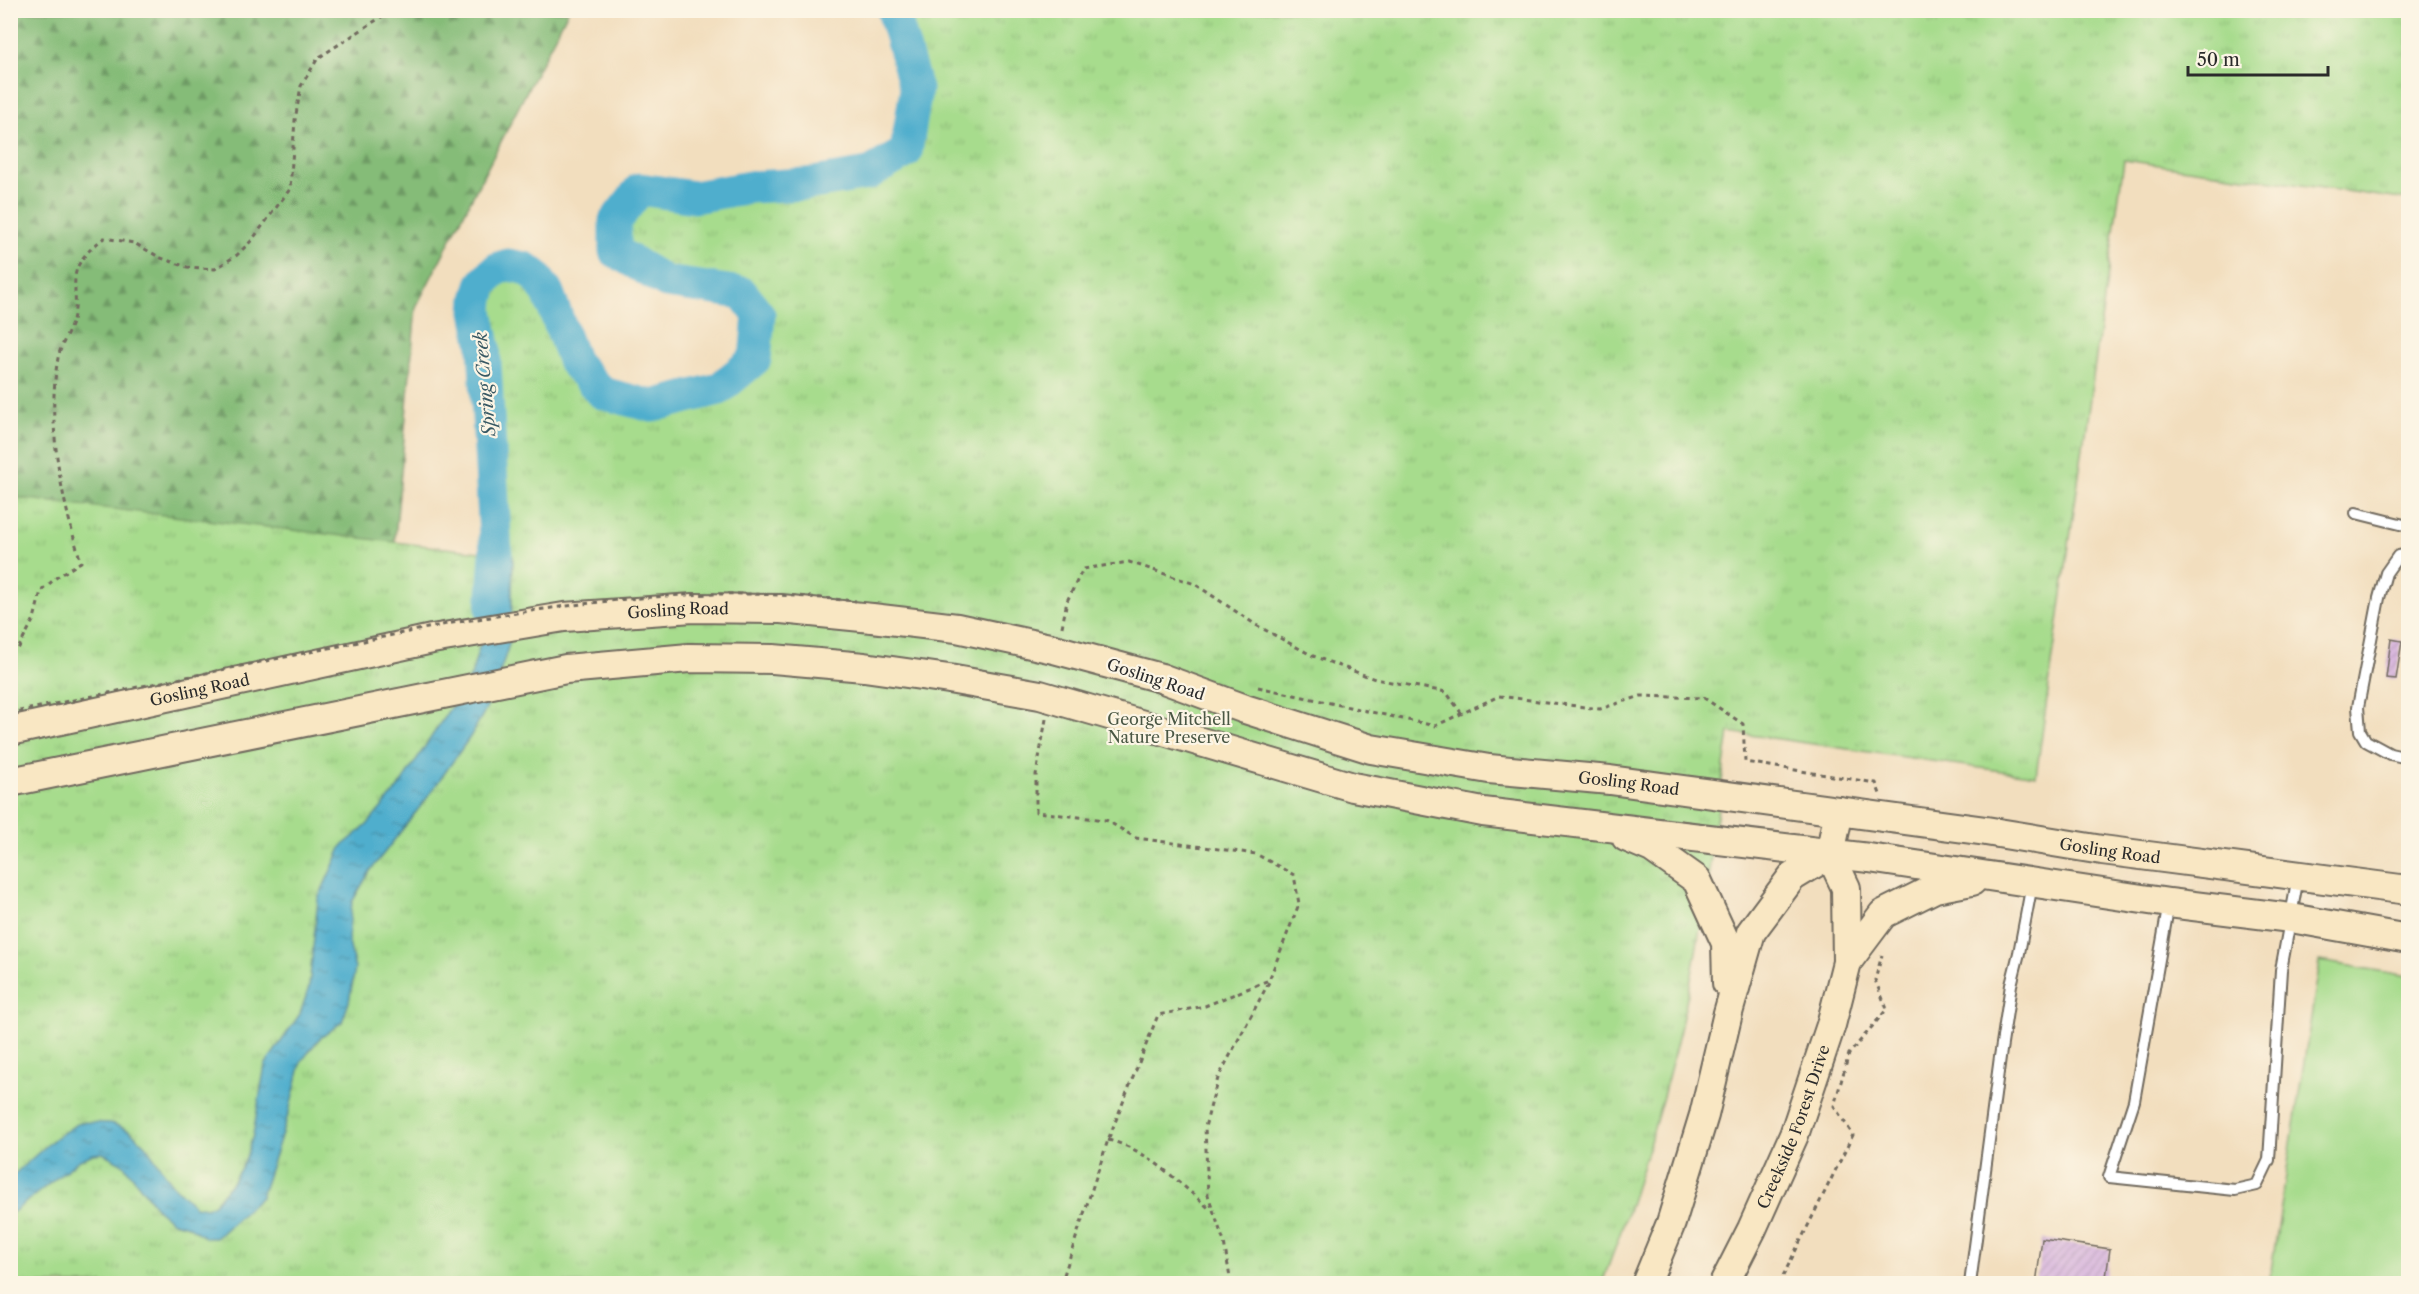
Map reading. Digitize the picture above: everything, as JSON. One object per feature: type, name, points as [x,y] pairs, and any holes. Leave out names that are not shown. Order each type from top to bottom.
[{"type":"main road","name":"Gosling Road","points":[[10,731],[432,639],[564,616],[693,608],[781,609],[957,628],[1054,649],[1161,678],[1245,709],[1371,748],[1489,770],[1610,780],[1986,831],[2102,850],[2409,890]]},
{"type":"main road","points":[[10,782],[566,669],[689,658],[785,660],[864,667],[949,679],[1040,696],[1353,787],[1483,812],[2032,881],[2169,903],[2291,918],[2409,939]]},
{"type":"main road","points":[[1646,1284],[1671,1223],[1704,1115],[1750,932],[1792,877],[1830,854],[1839,811]]},
{"type":"main road","points":[[1602,826],[1652,848],[1697,880],[1726,943],[1728,1013]]},
{"type":"main road","name":"Creekside Forest Drive","points":[[1724,1284],[1794,1135],[1831,1025],[1847,962],[1846,888],[1830,854]]},
{"type":"main road","name":"Creekside Forest Drive","points":[[1847,962],[1883,914],[1935,888],[1995,878]]},
{"type":"lane","points":[[2356,513],[2409,526]]},
{"type":"lane","points":[[2409,554],[2398,556],[2386,573],[2358,707],[2360,731],[2366,741],[2390,754],[2409,758]]},
{"type":"lane","points":[[2169,903],[2134,1101],[2109,1177],[2235,1190],[2257,1185],[2269,1160],[2281,970],[2299,874]]},
{"type":"lane","points":[[1970,1284],[2000,1057],[2011,986],[2032,881]]},
{"type":"path","points":[[10,648],[18,648],[34,619],[41,591],[57,577],[81,562],[59,472],[53,413],[58,356],[74,317],[77,298],[75,276],[87,251],[104,238],[134,243],[161,258],[187,267],[215,269],[237,255],[252,240],[290,189],[295,120],[301,86],[318,58],[392,10]]},
{"type":"path","points":[[1060,636],[1067,601],[1083,569],[1129,562],[1195,584],[1256,625],[1313,656],[1375,679],[1446,692],[1462,714]]},
{"type":"path","points":[[10,713],[452,623],[542,609],[619,599],[720,594],[857,601]]},
{"type":"path","points":[[1046,717],[1036,775],[1036,812],[1106,820],[1136,838],[1256,854],[1294,875],[1299,904],[1269,980],[1218,1078],[1204,1127],[1208,1195],[1224,1242],[1232,1284]]},
{"type":"path","points":[[1061,1284],[1107,1140],[1158,1015],[1205,1006],[1269,980]]},
{"type":"path","points":[[1107,1140],[1125,1144],[1150,1159],[1214,1212]]},
{"type":"green space","points":[[10,11],[568,11],[416,307],[390,593],[11,709]]},
{"type":"green space","name":"George Mitchell Nature Preserve","points":[[893,11],[2408,11],[2408,200],[2124,160],[2036,776],[1729,732],[1702,914],[1684,1012],[1653,1130],[1629,1208],[1602,1283],[11,1284],[11,497],[496,554],[484,346],[477,311],[482,285],[498,268],[508,265],[525,268],[542,283],[564,331],[574,362],[602,393],[652,406],[719,389],[755,359],[759,315],[742,293],[666,282],[615,251],[615,221],[640,189],[694,197],[750,187],[807,184],[868,174],[906,152],[916,89]]},
{"type":"green space","points":[[2320,961],[2408,976],[2408,1283],[2269,1283]]},
{"type":"water","points":[[513,556],[511,638],[491,700],[470,737],[427,798],[370,871],[352,902],[348,938],[355,969],[349,1002],[342,1022],[318,1040],[301,1062],[289,1112],[261,1197],[216,1238],[206,1238],[188,1226],[173,1222],[158,1210],[123,1164],[103,1153],[93,1154],[78,1161],[11,1214],[11,1177],[55,1138],[80,1122],[111,1123],[130,1131],[146,1146],[172,1184],[195,1206],[206,1208],[214,1204],[233,1181],[245,1161],[253,1135],[265,1065],[300,1014],[309,987],[318,899],[342,846],[367,825],[398,788],[471,676],[480,644],[480,574]]},
{"type":"building","points":[[2391,639],[2402,641],[2396,679],[2386,678]]},
{"type":"building","points":[[2042,1239],[2110,1249],[2105,1284],[2036,1284]]},
{"type":"waterway","name":"Spring Creek","points":[[492,610],[496,554],[484,346],[477,311],[482,285],[498,268],[508,265],[525,268],[535,275],[548,293],[574,362],[602,393],[652,406],[719,389],[755,359],[759,315],[742,293],[666,282],[615,251],[615,221],[640,189],[694,197],[750,187],[807,184],[868,174],[906,152],[916,89],[893,10]]}]
